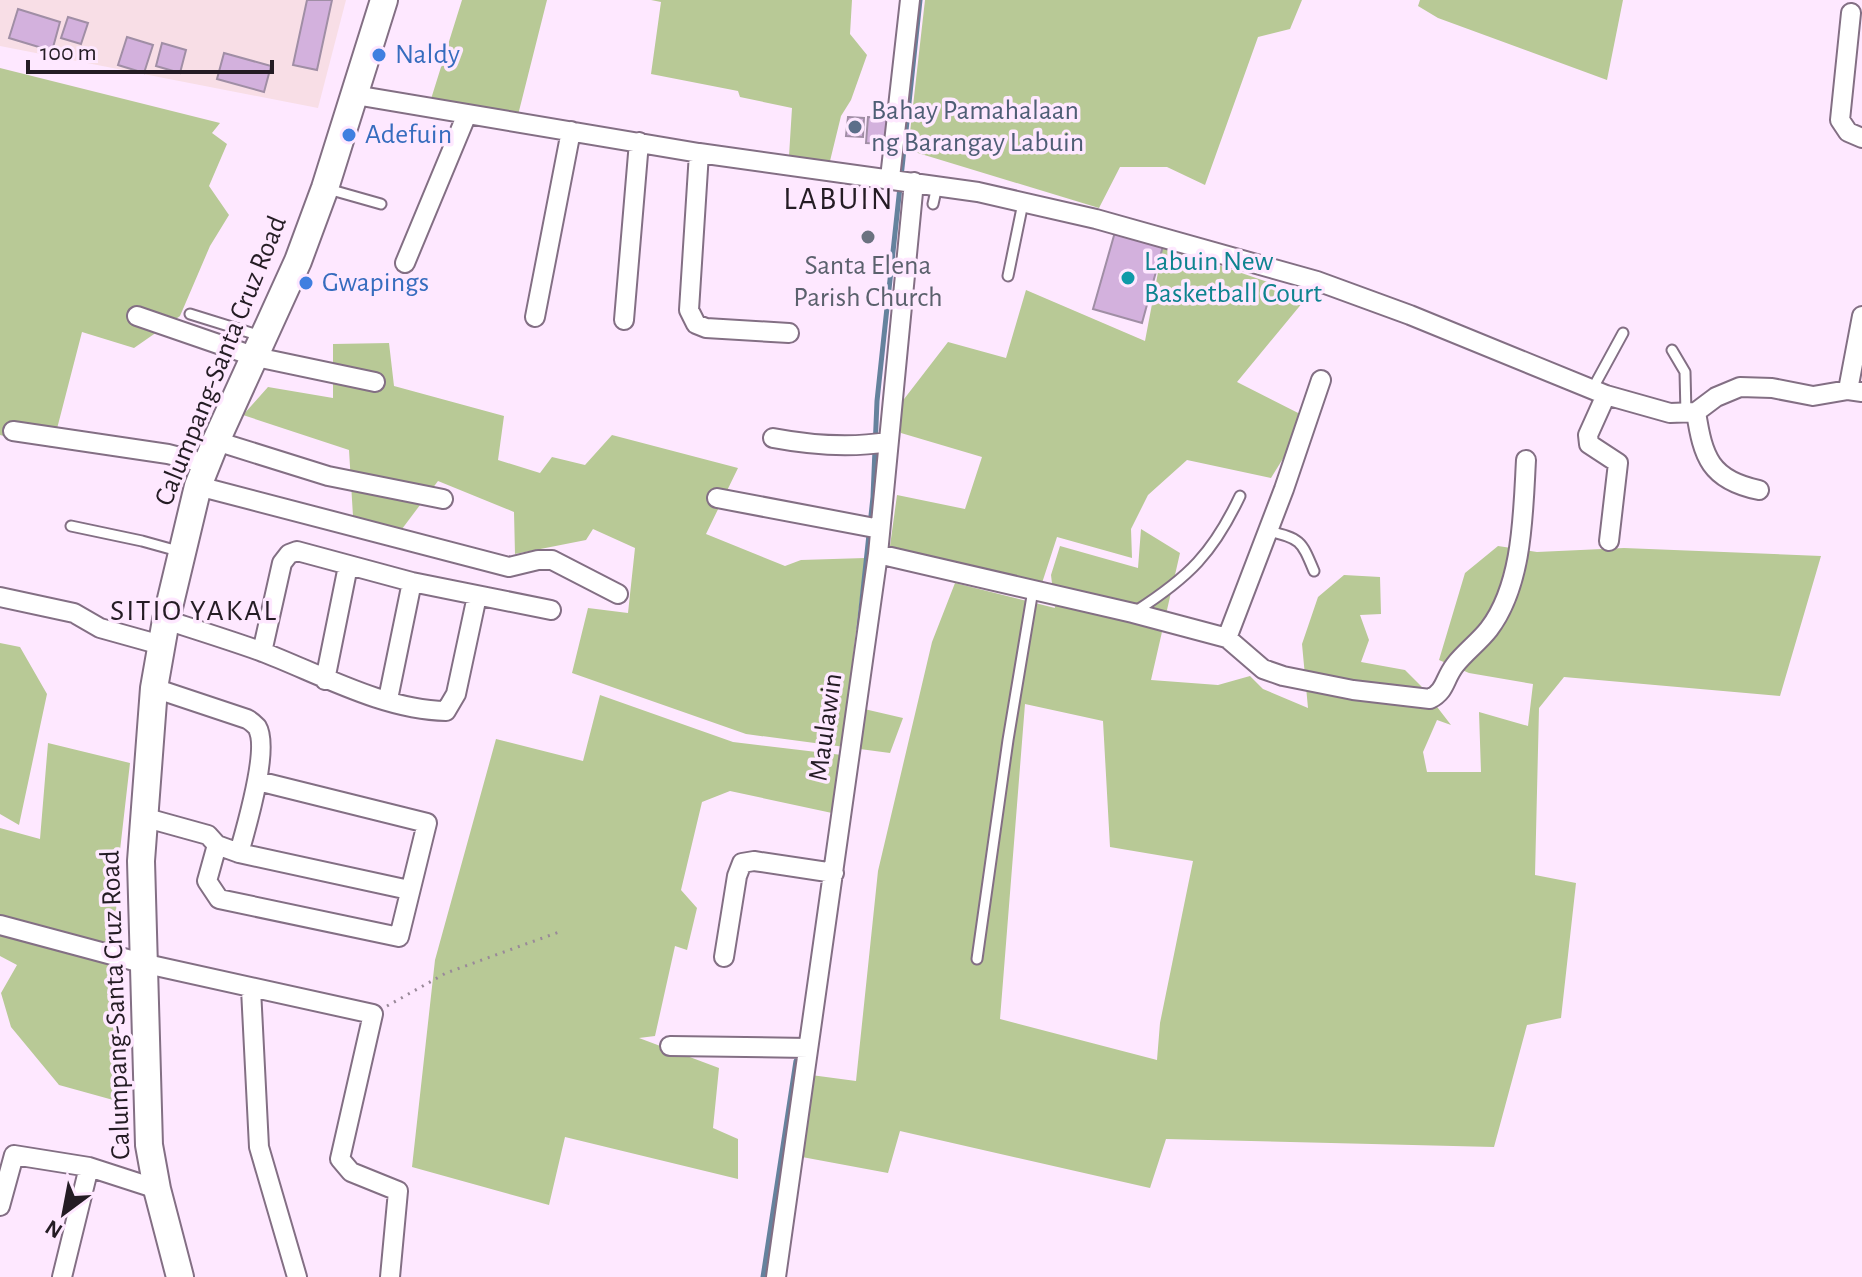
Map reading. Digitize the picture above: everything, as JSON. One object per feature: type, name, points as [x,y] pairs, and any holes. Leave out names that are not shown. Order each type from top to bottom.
[{"type":"main road","name":"Calumpang-Santa Cruz Road","points":[[180,1277],[149,1145],[142,963],[143,817],[154,688],[181,552],[207,464],[298,261],[325,188],[384,0]]},
{"type":"street","points":[[890,178],[910,0]]},
{"type":"street","points":[[1851,13],[1840,120],[1848,132],[1862,138]]},
{"type":"street","points":[[355,95],[699,153],[914,182],[935,195],[1023,203],[1124,226],[1317,281],[1600,391],[1670,413],[1691,413],[1716,397],[1740,387],[1772,388],[1813,396],[1855,391],[1862,316]]},
{"type":"street","points":[[405,263],[467,114]]},
{"type":"street","points":[[535,317],[571,131]]},
{"type":"street","points":[[624,320],[639,142]]},
{"type":"street","points":[[699,153],[689,310],[696,324],[706,328],[789,333]]},
{"type":"street","name":"Maulawin","points":[[776,1277],[878,554],[914,182]]},
{"type":"street","points":[[137,316],[260,347],[375,382]]},
{"type":"street","points":[[1227,638],[1321,380]]},
{"type":"street","points":[[1600,391],[1588,435],[1589,444],[1618,463],[1609,541]]},
{"type":"street","points":[[1691,413],[1701,445],[1721,476],[1735,485],[1759,490]]},
{"type":"street","points":[[13,431],[168,454],[207,464],[509,567],[552,560],[618,594]]},
{"type":"street","points":[[773,438],[818,444],[888,442]]},
{"type":"street","points":[[878,554],[1227,638],[1263,669],[1283,676],[1430,699],[1441,693],[1455,664],[1489,628],[1499,611],[1522,535],[1526,460]]},
{"type":"street","points":[[207,464],[328,476],[443,499]]},
{"type":"street","points":[[717,498],[880,529]]},
{"type":"street","points":[[262,652],[282,563],[289,554],[297,551],[412,582],[551,610]]},
{"type":"street","points":[[325,680],[348,566]]},
{"type":"street","points":[[388,699],[412,582]]},
{"type":"street","points":[[0,597],[74,613],[100,628],[164,633],[262,652],[325,680],[417,710],[446,711],[456,694],[477,596]]},
{"type":"street","points":[[154,688],[247,719],[256,726],[260,737],[258,781],[239,853]]},
{"type":"street","points":[[217,845],[207,881],[219,899],[399,937],[427,823],[258,781]]},
{"type":"street","points":[[143,817],[208,835],[217,845],[239,853],[409,890]]},
{"type":"street","points":[[724,957],[737,876],[742,863],[754,861],[834,873]]},
{"type":"street","points":[[0,925],[142,963],[373,1014],[340,1159],[351,1172],[398,1191],[390,1277]]},
{"type":"street","points":[[251,989],[259,1147],[297,1277]]},
{"type":"street","points":[[670,1046],[808,1048]]},
{"type":"street","points":[[0,1206],[14,1155],[89,1167],[157,1189]]},
{"type":"street","points":[[62,1277],[89,1167]]},
{"type":"lane","points":[[325,188],[381,204]]},
{"type":"lane","points":[[1008,276],[1023,203]]},
{"type":"lane","points":[[190,314],[260,347]]},
{"type":"lane","points":[[1600,391],[1623,333]]},
{"type":"lane","points":[[1672,350],[1685,372],[1691,413]]},
{"type":"lane","points":[[1133,613],[1165,592],[1209,551],[1240,496]]},
{"type":"lane","points":[[71,526],[181,552]]},
{"type":"lane","points":[[1268,531],[1294,537],[1304,548],[1314,571]]},
{"type":"lane","points":[[977,959],[1033,590]]},
{"type":"path","points":[[373,1014],[446,973],[559,932]]},
{"type":"shaded area","points":[[0,0],[346,0],[318,108],[0,46]]},
{"type":"green space","points":[[462,0],[547,0],[518,115],[431,99]]},
{"type":"green space","points":[[651,0],[852,0],[850,34],[867,55],[851,100],[841,116],[830,161],[789,156],[792,108],[740,97],[738,91],[651,74],[661,2]]},
{"type":"green space","points":[[925,0],[1302,0],[1290,29],[1258,37],[1205,185],[1167,167],[1120,167],[1099,208],[908,150]]},
{"type":"green space","points":[[1420,0],[1623,0],[1607,80],[1438,18],[1418,6]]},
{"type":"green space","points":[[0,68],[220,123],[212,133],[227,144],[209,186],[229,215],[210,246],[180,316],[134,348],[82,332],[52,448],[0,435]]},
{"type":"green space","points":[[1163,246],[1308,296],[1237,382],[1308,418],[1271,478],[1187,460],[1148,495],[1131,529],[1132,558],[1057,537],[1042,583],[890,546],[897,495],[965,509],[982,457],[901,433],[901,403],[948,342],[1006,358],[1026,290],[1145,341]]},
{"type":"green space","points":[[389,343],[394,386],[504,416],[498,460],[540,473],[552,457],[585,465],[612,435],[738,468],[706,534],[785,566],[801,560],[865,558],[847,705],[903,718],[890,753],[746,734],[572,673],[588,608],[628,613],[635,548],[593,529],[586,540],[515,554],[514,512],[438,481],[399,533],[353,516],[349,450],[243,415],[268,387],[333,398],[333,344]]},
{"type":"green space","points":[[1141,529],[1180,553],[1151,680],[1218,685],[1250,676],[1263,689],[1308,708],[1302,644],[1318,597],[1344,575],[1380,577],[1381,614],[1360,615],[1369,640],[1361,662],[1405,670],[1451,725],[1437,720],[1423,752],[1427,772],[1481,772],[1479,712],[1528,726],[1533,684],[1469,673],[1439,660],[1465,573],[1498,546],[1537,552],[1624,548],[1821,556],[1780,696],[1564,677],[1539,708],[1535,875],[1576,883],[1561,1018],[1527,1025],[1494,1147],[1166,1139],[1150,1188],[900,1131],[888,1173],[802,1157],[811,1075],[856,1081],[878,871],[932,642],[955,583],[1055,608],[1051,575],[1060,546],[1138,568]],"holes":[[[1025,704],[1103,721],[1110,847],[1193,861],[1160,1023],[1157,1060],[1000,1019]]]},
{"type":"green space","points":[[0,643],[20,647],[47,694],[19,825],[0,814]]},
{"type":"green space","points":[[600,695],[733,742],[842,755],[832,813],[730,791],[702,802],[681,890],[697,908],[687,950],[675,946],[655,1036],[639,1038],[719,1068],[713,1128],[738,1139],[738,1179],[565,1137],[549,1205],[412,1167],[435,960],[496,739],[583,761]]},
{"type":"green space","points":[[48,743],[130,763],[116,885],[124,1103],[59,1085],[11,1027],[1,993],[17,965],[0,956],[0,828],[40,839]]},
{"type":"building","points":[[307,0],[332,0],[317,70],[293,65]]},
{"type":"building","points":[[18,9],[60,22],[52,51],[9,38]]},
{"type":"building","points":[[68,17],[88,23],[81,44],[61,38]]},
{"type":"building","points":[[127,37],[153,45],[144,73],[118,65]]},
{"type":"building","points":[[162,43],[186,50],[180,73],[156,66]]},
{"type":"building","points":[[224,53],[271,66],[264,92],[217,79]]},
{"type":"building","name":"Bahay Pamahalaan ng Barangay Labuin","points":[[848,117],[864,118],[863,137],[846,136]]},
{"type":"building","points":[[868,117],[891,119],[890,144],[866,143]]},
{"type":"building","name":"Labuin New Basketball Court","points":[[1115,232],[1163,246],[1142,323],[1093,309]]},
{"type":"waterway","points":[[859,628],[873,497],[877,401],[920,0]]},
{"type":"waterway","points":[[763,1277],[796,1061]]},
{"type":"place","name":"Naldy","points":[[379,55]]},
{"type":"place","name":"Bahay Pamahalaan ng Barangay Labuin","points":[[855,127]]},
{"type":"place","name":"Adefuin","points":[[349,135]]},
{"type":"place","name":"Santa Elena Parish Church","points":[[868,237]]},
{"type":"place","name":"Labuin New Basketball Court","points":[[1128,278]]},
{"type":"place","name":"Gwapings","points":[[306,283]]},
{"type":"district","name":"LABUIN","points":[[839,199]]},
{"type":"district","name":"SITIO YAKAL","points":[[194,611]]}]
